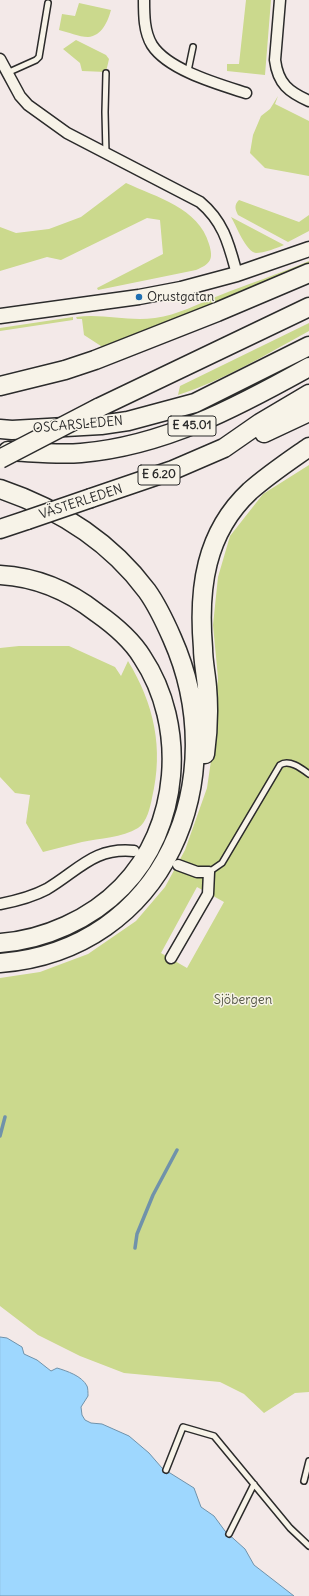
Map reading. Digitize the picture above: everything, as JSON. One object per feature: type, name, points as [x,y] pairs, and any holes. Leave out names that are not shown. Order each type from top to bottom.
[{"type":"highway","points":[[0,386],[65,370],[95,360],[217,312],[309,273]]},
{"type":"highway","points":[[185,366],[309,297]]},
{"type":"highway","points":[[0,459],[98,408],[309,307]]},
{"type":"highway","name":"OSCARSLEDEN","points":[[0,429],[12,430],[101,425],[128,421],[195,403],[309,346]]},
{"type":"highway","name":"OSCARSLEDEN","points":[[0,451],[79,453],[136,444],[200,423],[309,367]]},
{"type":"highway","name":"VÄSTERLEDEN","points":[[0,529],[173,470],[224,448],[260,423],[309,394]]},
{"type":"highway","points":[[224,448],[261,434],[309,412]]},
{"type":"highway","points":[[188,803],[196,792],[203,770],[209,720],[208,688],[202,648],[202,590],[209,556],[220,529],[249,492],[309,447]]},
{"type":"highway","points":[[0,489],[39,503],[88,533],[106,547],[134,575],[157,606],[182,661],[192,698],[195,718],[195,754],[188,803],[176,840],[164,864],[147,889],[116,919],[69,947],[40,957],[0,963]]},
{"type":"highway","points":[[0,575],[42,583],[78,599],[114,625],[130,641],[142,657],[151,673],[166,709],[170,734],[172,764],[169,790],[163,817],[154,839],[143,859],[122,887],[95,909],[59,929],[24,940],[0,943]]},
{"type":"street","points":[[144,0],[145,24],[151,44],[157,52],[168,61],[188,71],[246,93]]},
{"type":"street","points":[[280,0],[274,60],[276,70],[282,83],[288,89],[294,94],[309,101]]},
{"type":"street","points":[[0,59],[20,96],[28,105],[68,133],[200,202],[211,211],[219,222],[237,274]]},
{"type":"street","points":[[0,316],[138,297],[181,289],[237,274],[309,249]]},
{"type":"street","points":[[0,904],[14,902],[45,890],[100,854],[123,850],[134,851]]},
{"type":"street","points":[[171,958],[208,894],[210,872],[197,872],[178,865]]},
{"type":"lane","points":[[7,73],[36,60],[39,57],[48,3]]},
{"type":"lane","points":[[188,71],[193,47]]},
{"type":"lane","points":[[106,74],[106,154]]},
{"type":"lane","points":[[210,872],[222,863],[282,763],[289,763],[309,774]]},
{"type":"lane","points":[[166,1470],[183,1427],[214,1436],[290,1528],[309,1546]]},
{"type":"lane","points":[[304,1481],[309,1461]]},
{"type":"lane","points":[[229,1534],[254,1484]]},
{"type":"green space","points":[[246,0],[271,0],[265,75],[227,71],[227,64],[239,64]]},
{"type":"green space","points":[[79,3],[111,10],[104,27],[93,36],[81,36],[59,30],[62,14],[75,16]]},
{"type":"green space","points":[[76,40],[106,55],[109,59],[106,72],[82,71],[80,63],[63,49]]},
{"type":"green space","points":[[278,96],[275,104],[309,121],[309,176],[265,168],[250,153],[253,135],[261,116],[270,109]]},
{"type":"green space","points":[[126,183],[175,205],[196,221],[204,232],[209,244],[211,254],[210,261],[205,266],[196,270],[98,290],[97,288],[163,254],[160,220],[147,218],[61,260],[47,257],[0,271],[0,227],[16,233],[49,229],[81,217]]},
{"type":"green space","points":[[239,200],[299,222],[309,215],[309,231],[288,242],[238,215],[236,211],[236,204]]},
{"type":"green space","points":[[231,217],[284,245],[263,252],[256,253],[252,251],[245,243]]},
{"type":"green space","points":[[309,261],[309,266],[104,348],[84,335],[82,319],[77,319],[76,317],[96,316],[145,319],[163,317],[180,312]]},
{"type":"green space","points":[[73,317],[73,320],[0,331],[0,328]]},
{"type":"green space","points":[[309,323],[309,331],[277,349],[212,382],[178,395],[180,386]]},
{"type":"green space","name":"Sjöbergen","points":[[309,465],[309,1392],[295,1393],[264,1413],[244,1394],[220,1382],[124,1373],[80,1356],[38,1335],[0,1306],[0,978],[40,972],[88,954],[136,921],[165,887],[185,850],[207,788],[212,754],[218,678],[213,625],[218,577],[230,536],[263,494]],"holes":[[[197,887],[224,902],[187,968],[161,953]]]},
{"type":"green space","points":[[19,646],[69,646],[115,667],[121,676],[128,661],[137,677],[150,710],[157,744],[157,762],[151,802],[146,819],[138,828],[118,836],[82,842],[43,852],[26,823],[30,795],[15,793],[0,777],[0,648]]},
{"type":"water","points":[[0,1337],[7,1338],[22,1347],[24,1354],[37,1360],[51,1371],[57,1368],[70,1372],[82,1379],[87,1386],[88,1391],[88,1396],[81,1407],[82,1415],[85,1420],[91,1423],[102,1424],[129,1436],[149,1453],[162,1468],[194,1488],[201,1507],[214,1516],[225,1531],[245,1549],[254,1565],[294,1596],[0,1596]]},
{"type":"waterway","points":[[0,1136],[5,1117]]},
{"type":"waterway","points":[[135,1248],[137,1234],[153,1195],[177,1150]]},
{"type":"place","name":"Orustgatan","points":[[139,297]]}]
